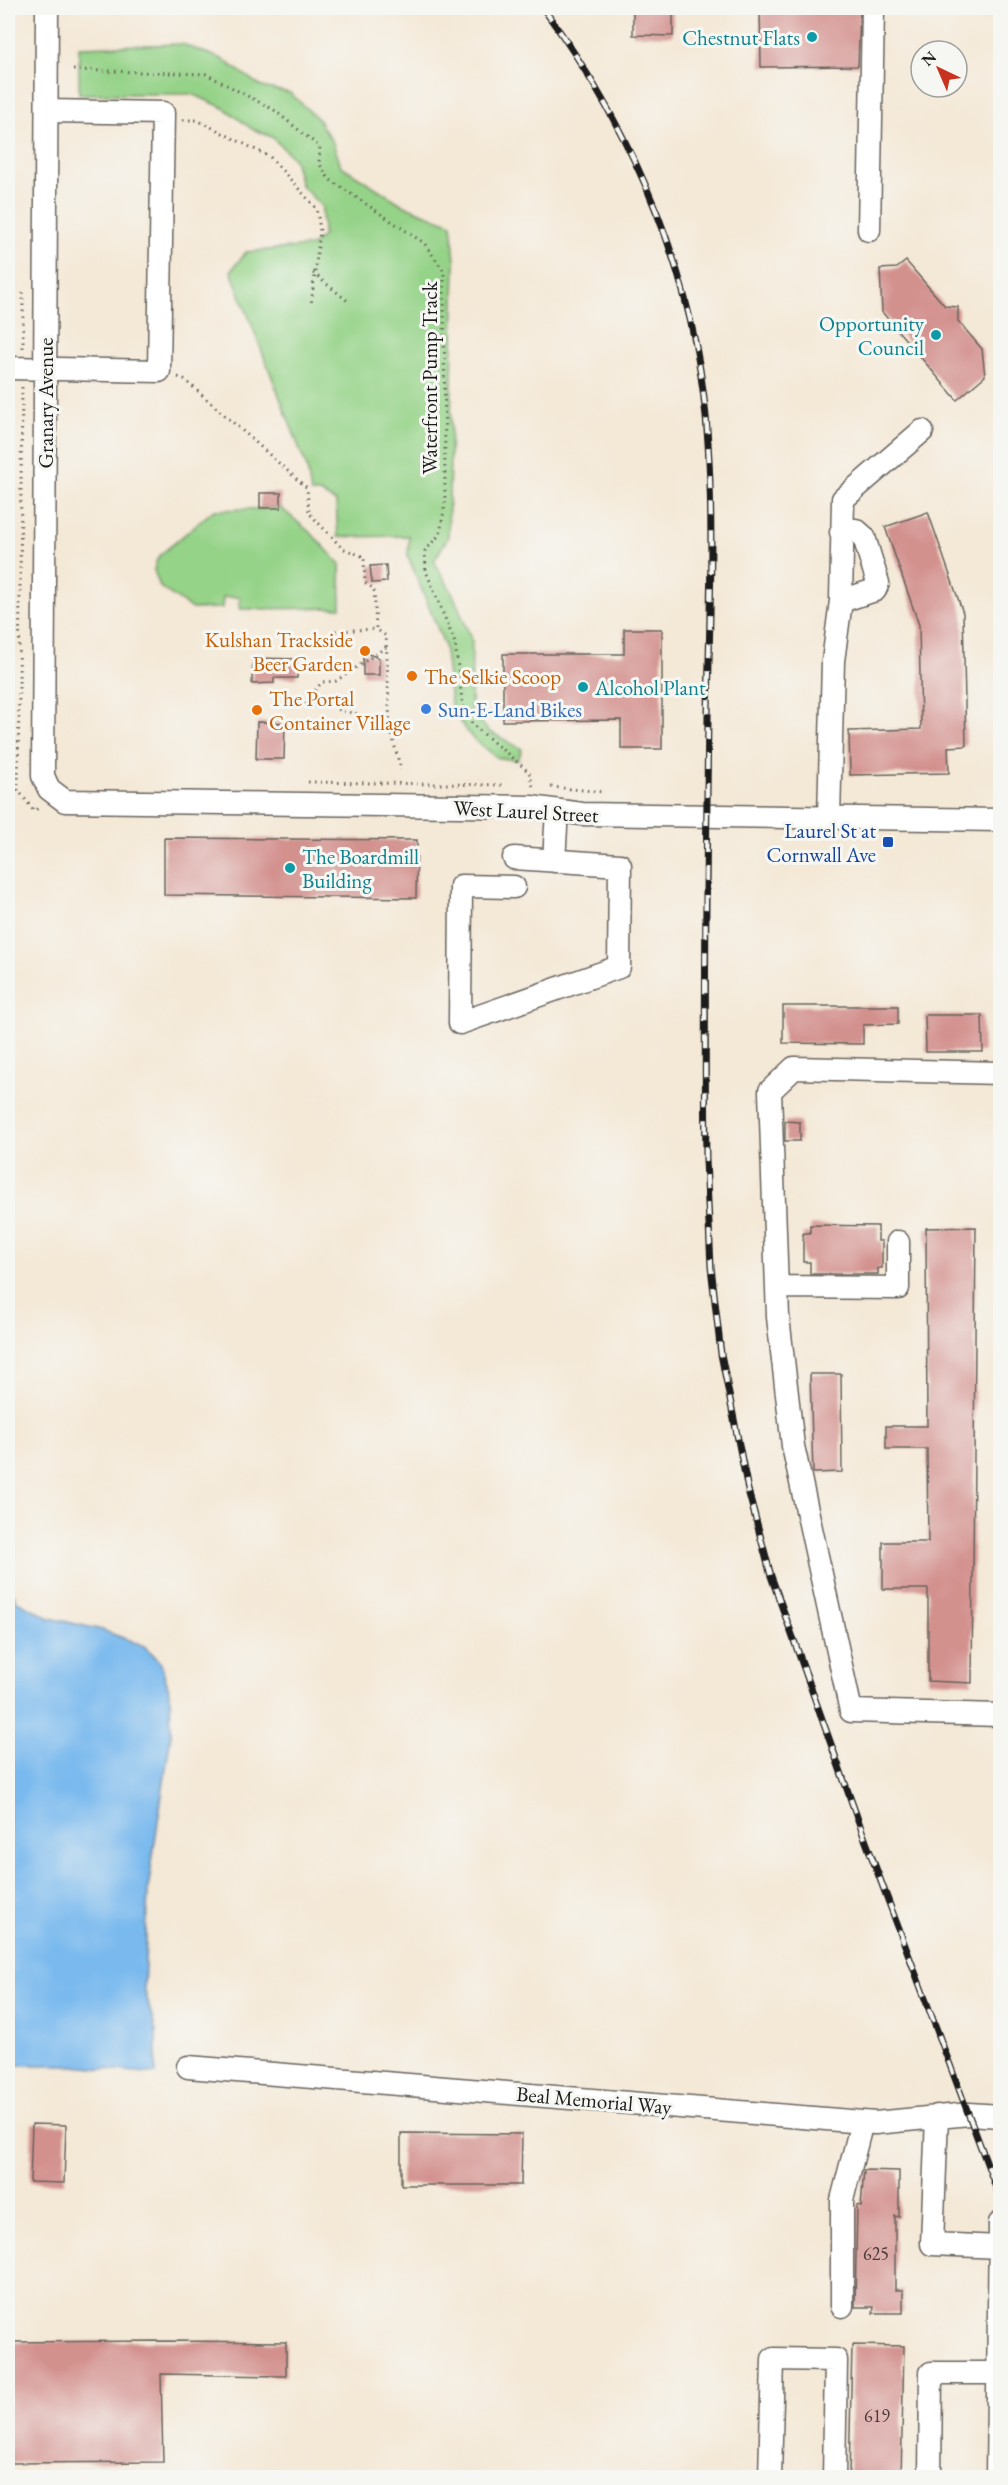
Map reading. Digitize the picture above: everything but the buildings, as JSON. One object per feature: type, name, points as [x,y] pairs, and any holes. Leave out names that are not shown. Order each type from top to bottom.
[{"type":"street","name":"Granary Avenue","points":[[47,8],[43,776],[54,795]]},
{"type":"street","points":[[869,230],[873,8]]},
{"type":"street","points":[[15,368],[159,371],[163,113],[47,111]]},
{"type":"street","points":[[829,818],[833,661],[841,601],[843,499],[922,431]]},
{"type":"street","points":[[841,532],[856,530],[864,537],[878,583],[875,590],[841,601]]},
{"type":"street","name":"West Laurel Street","points":[[54,795],[65,801],[531,807],[582,814],[1000,820]]},
{"type":"street","points":[[554,861],[557,811]]},
{"type":"street","points":[[514,858],[620,865],[620,967],[460,1023],[461,886],[514,887]]},
{"type":"street","points":[[1000,1073],[794,1068],[770,1091],[777,1287],[793,1446],[852,1711],[1000,1715]]},
{"type":"street","points":[[777,1287],[898,1288],[898,1242]]},
{"type":"street","name":"Beal Memorial Way","points":[[188,2067],[868,2122],[969,2114],[1000,2115]]},
{"type":"street","points":[[937,2116],[933,2244],[1000,2247]]},
{"type":"street","points":[[842,2306],[842,2200],[868,2122]]},
{"type":"street","points":[[997,2478],[1000,2223]]},
{"type":"street","points":[[770,2478],[774,2359],[837,2360],[834,2478]]},
{"type":"street","points":[[930,2478],[931,2373],[999,2373]]},
{"type":"path","points":[[8,35],[12,31]]},
{"type":"path","points":[[8,66],[12,69]]},
{"type":"path","name":"Waterfront Pump Track","points":[[73,70],[206,74],[274,110],[320,147],[319,163],[329,179],[424,243],[444,271],[445,504],[440,534],[425,551],[426,571],[455,643],[463,708],[473,725],[529,772],[533,786]]},
{"type":"path","points":[[163,121],[197,120],[270,157],[317,209],[320,231],[313,273],[311,305]]},
{"type":"path","points":[[8,138],[11,133]]},
{"type":"path","points":[[313,273],[349,302]]},
{"type":"path","points":[[23,283],[15,368],[18,790],[34,811]]},
{"type":"path","points":[[159,371],[184,379],[306,488],[309,513],[342,548],[364,557],[365,583],[374,589],[376,629]]},
{"type":"path","points":[[335,631],[376,629],[386,636],[390,728],[401,770]]},
{"type":"path","points":[[386,647],[336,681],[322,682],[305,703],[306,708],[332,701],[339,711],[360,714],[381,728],[390,728]]},
{"type":"green space","points":[[182,44],[222,59],[262,87],[290,93],[317,118],[333,143],[341,166],[403,205],[452,224],[455,263],[448,537],[434,561],[453,594],[472,641],[471,710],[488,731],[522,749],[518,760],[498,758],[472,738],[452,711],[444,644],[408,556],[409,536],[338,537],[336,502],[320,493],[311,493],[307,468],[231,271],[246,252],[312,246],[323,235],[322,207],[301,185],[294,159],[272,137],[252,129],[224,108],[192,94],[79,94],[79,47]]},
{"type":"green space","points":[[281,508],[312,534],[340,564],[341,608],[240,609],[240,597],[223,597],[222,608],[192,609],[160,587],[154,570],[160,555],[214,510]]},
{"type":"water","points":[[8,1582],[17,1601],[50,1618],[102,1630],[144,1646],[160,1661],[170,1693],[171,1734],[148,1889],[144,1988],[156,2032],[156,2074],[63,2065],[8,2065]]},
{"type":"railway","points":[[543,8],[607,107],[634,159],[657,213],[692,325],[702,384],[710,477],[711,546],[705,1050],[706,1160],[711,1267],[721,1354],[748,1490],[771,1576],[862,1831],[1000,2198]]},
{"type":"place","name":"Chestnut Flats","points":[[812,37]]},
{"type":"place","name":"Opportunity Council","points":[[936,335]]},
{"type":"place","name":"Kulshan Trackside Beer Garden","points":[[365,651]]},
{"type":"place","name":"The Selkie Scoop","points":[[412,676]]},
{"type":"place","name":"Alcohol Plant","points":[[583,687]]},
{"type":"place","name":"Sun-E-Land Bikes","points":[[426,709]]},
{"type":"place","name":"The Portal Container Village","points":[[257,710]]},
{"type":"place","name":"Laurel St at Cornwall Ave","points":[[888,842]]},
{"type":"place","name":"The Boardmill Building","points":[[290,868]]}]
